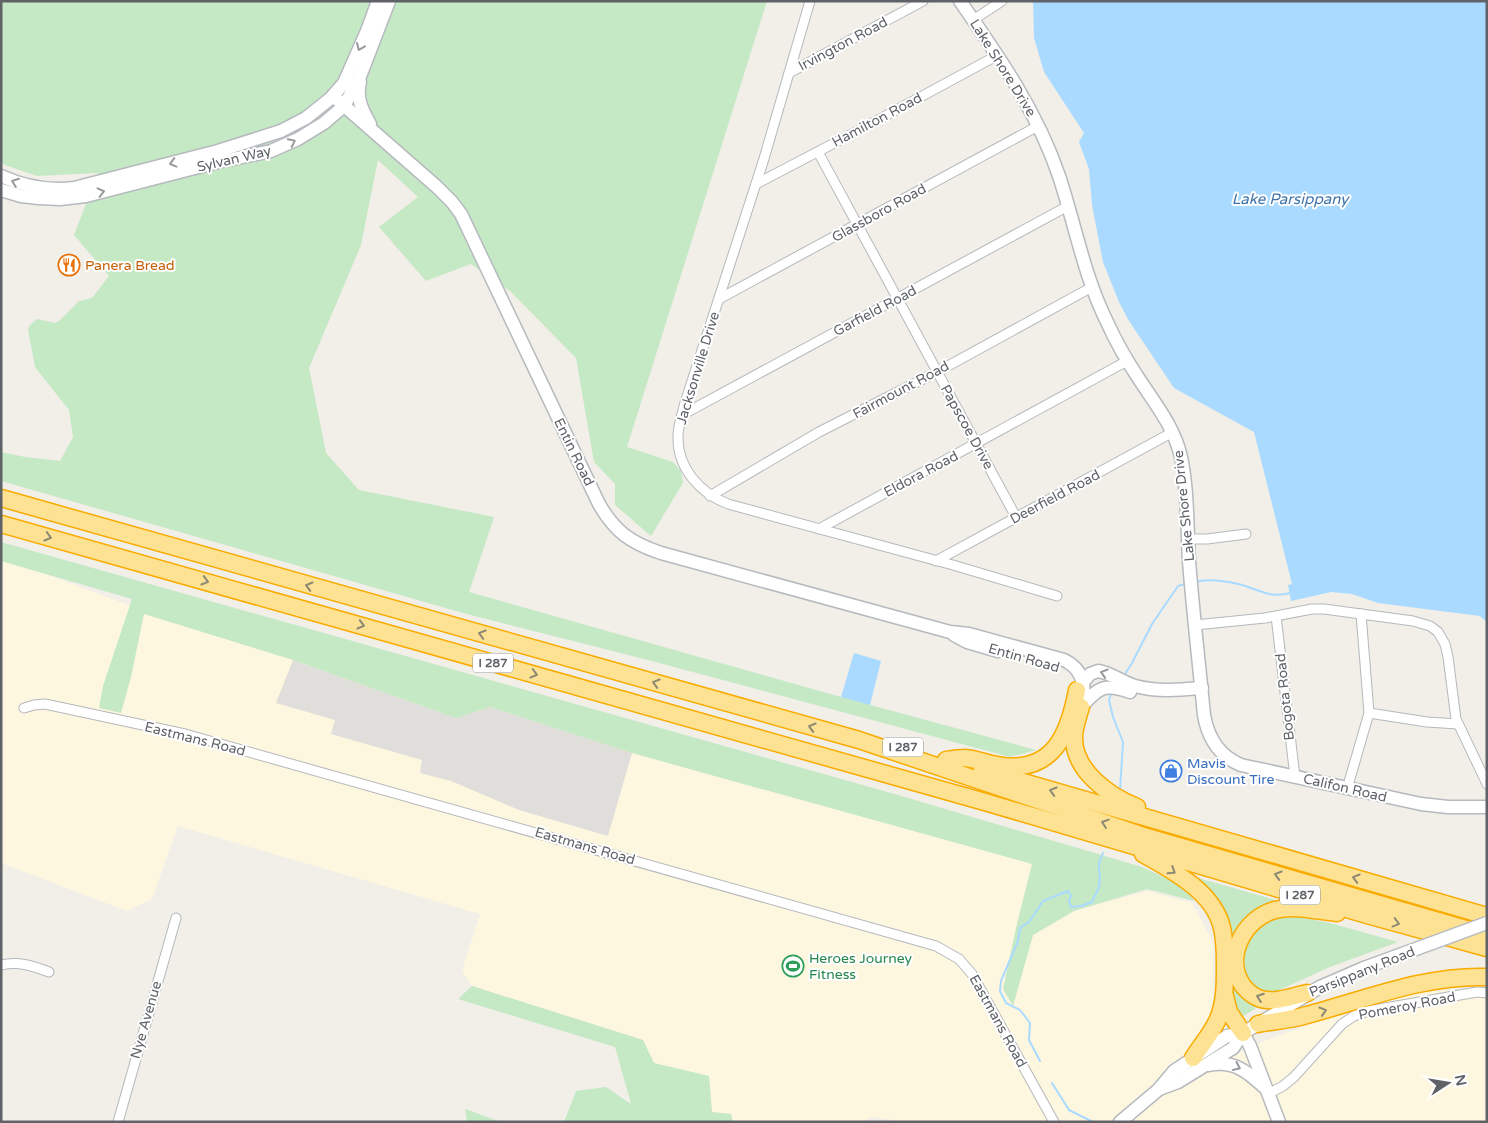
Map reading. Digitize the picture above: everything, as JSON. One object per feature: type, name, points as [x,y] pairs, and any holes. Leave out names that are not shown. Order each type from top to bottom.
[{"type":"highway","name":"I 287","points":[[1,498],[859,740],[890,743],[1487,916]]},
{"type":"highway","name":"I 287","points":[[1,524],[1114,839],[1367,915],[1487,948]]},
{"type":"highway","points":[[946,760],[965,758],[981,763],[1017,767],[1036,763],[1048,755],[1061,740],[1080,685]]},
{"type":"highway","points":[[1081,707],[1074,734],[1075,746],[1084,766],[1096,782],[1125,802],[1201,834]]},
{"type":"highway","points":[[859,740],[1147,837],[1487,935]]},
{"type":"highway","points":[[1114,839],[1182,878],[1205,898],[1214,910],[1220,920],[1224,938],[1225,996],[1230,1012],[1242,1033]]},
{"type":"highway","points":[[1307,993],[1270,1000],[1256,997],[1246,990],[1237,975],[1235,960],[1236,949],[1244,932],[1258,918],[1276,910],[1286,909],[1367,915]]},
{"type":"highway","points":[[1258,1024],[1305,1016],[1407,985],[1451,978],[1487,977]]},
{"type":"highway","points":[[1197,1063],[1217,1021],[1225,996]]},
{"type":"street","name":"Sylvan Way","points":[[1,190],[21,196],[60,199],[86,196],[281,131],[306,118],[333,96],[344,83],[378,1]]},
{"type":"street","name":"Sylvan Way","points":[[1,176],[24,185],[54,190],[74,188],[218,162],[280,148],[315,129],[344,106],[362,72],[389,1]]},
{"type":"street","name":"Jacksonville Drive","points":[[810,1],[756,184],[682,415],[678,438],[681,458],[690,476],[703,490],[710,496],[728,504],[1057,596]]},
{"type":"street","name":"Irvington Road","points":[[789,73],[923,1]]},
{"type":"street","name":"Lake Shore Drive","points":[[960,1],[998,55],[1026,101],[1058,175],[1092,287],[1106,321],[1127,361],[1165,416],[1173,432],[1181,458],[1195,625],[1206,724],[1213,742]]},
{"type":"street","points":[[973,20],[1002,1]]},
{"type":"street","name":"Hamilton Road","points":[[756,184],[998,55]]},
{"type":"street","points":[[362,72],[358,94],[362,110],[378,136]]},
{"type":"street","name":"Entin Road","points":[[333,96],[437,187],[461,214],[599,504],[618,530],[634,542],[661,553],[950,632],[968,642],[1064,669],[1080,685]]},
{"type":"street","name":"Glassboro Road","points":[[719,299],[1038,126]]},
{"type":"street","name":"Papscoe Drive","points":[[818,152],[1016,517]]},
{"type":"street","name":"Garfield Road","points":[[682,415],[1068,206]]},
{"type":"street","name":"Fairmount Road","points":[[710,496],[819,432],[937,372],[1092,287]]},
{"type":"street","name":"Eldora Road","points":[[819,529],[1127,361]]},
{"type":"street","name":"Deerfield Road","points":[[936,561],[1173,432]]},
{"type":"street","points":[[1188,539],[1208,539],[1246,534]]},
{"type":"street","points":[[1195,625],[1324,609],[1413,621],[1430,626],[1438,632],[1445,644],[1454,709],[1458,724],[1487,784]]},
{"type":"street","points":[[1347,789],[1369,713],[1361,614]]},
{"type":"street","name":"Bogota Road","points":[[1276,616],[1295,777]]},
{"type":"street","points":[[1081,707],[1084,690],[1080,685],[1090,674],[1098,671],[1134,685],[1152,689],[1202,692]]},
{"type":"street","points":[[1081,707],[1094,693],[1112,686],[1151,697],[1174,698],[1202,692]]},
{"type":"street","name":"Eastmans Road","points":[[24,708],[44,704],[185,734],[936,946],[959,959],[972,974],[1054,1122]]},
{"type":"street","points":[[1369,713],[1427,722],[1458,724]]},
{"type":"street","name":"Califon Road","points":[[1213,742],[1226,757],[1235,762],[1295,777],[1421,804],[1448,807],[1487,807]]},
{"type":"street","name":"Nye Avenue","points":[[118,1122],[176,918]]},
{"type":"street","name":"Parsippany Road","points":[[1120,1122],[1158,1090],[1174,1071],[1197,1063],[1227,1036],[1242,1033],[1307,993],[1364,968],[1487,923]]},
{"type":"street","points":[[1,965],[13,962],[49,972]]},
{"type":"street","name":"Pomeroy Road","points":[[1267,1092],[1283,1086],[1294,1077],[1342,1024],[1354,1016],[1368,1011],[1458,995],[1477,992],[1487,993]]},
{"type":"street","points":[[1242,1033],[1250,1046],[1279,1122]]},
{"type":"street","points":[[1197,1063],[1233,1065],[1250,1074],[1267,1092]]},
{"type":"shaded area","points":[[1,561],[45,574],[142,610],[490,707],[632,753],[1033,864],[1016,928],[1013,1005],[1033,935],[1074,911],[1147,891],[1192,903],[1213,942],[1213,1003],[1239,1053],[1261,1042],[1363,1005],[1424,991],[1487,990],[1487,1122],[891,1122],[893,1120],[871,1117],[862,1122],[733,1122],[731,1114],[712,1112],[709,1076],[654,1063],[643,1040],[472,986],[462,971],[480,914],[178,826],[152,899],[127,911],[1,863]]},
{"type":"shaded area","points":[[293,660],[456,718],[490,707],[632,753],[608,836],[519,810],[451,781],[420,773],[422,760],[331,734],[335,720],[276,703]]},
{"type":"green space","points":[[1,1],[767,1],[627,447],[673,462],[681,471],[683,483],[651,536],[615,505],[615,484],[594,462],[576,358],[510,291],[471,264],[426,281],[379,227],[418,197],[378,160],[361,245],[309,368],[326,453],[359,490],[494,517],[469,592],[1036,750],[1010,757],[648,660],[463,613],[1,481],[1,452],[60,461],[73,437],[69,410],[35,367],[28,330],[30,325],[37,319],[55,323],[59,321],[79,301],[92,298],[109,276],[74,235],[98,173],[37,176],[1,162]]},
{"type":"green space","points":[[1,542],[898,795],[1142,867],[1187,888],[1194,901],[1147,889],[1074,911],[1033,935],[1013,1006],[1003,989],[1032,864],[632,753],[490,707],[456,718],[293,660],[144,614],[131,677],[121,713],[99,708],[103,686],[132,599],[1,561]]},
{"type":"green space","points":[[1195,877],[1286,903],[1275,906],[1233,956],[1263,1004],[1240,1018],[1233,1007],[1229,937]]},
{"type":"green space","points":[[1293,913],[1299,917],[1330,923],[1398,942],[1330,967],[1275,992],[1264,993],[1254,987],[1244,975],[1243,950],[1261,922]]},
{"type":"green space","points":[[472,986],[643,1040],[654,1063],[709,1076],[712,1112],[731,1114],[733,1122],[564,1122],[576,1091],[606,1087],[631,1104],[615,1047],[458,999]]},
{"type":"green space","points":[[465,1109],[501,1122],[467,1122]]},
{"type":"water","name":"Lake Parsippany","points":[[1033,1],[1487,1],[1487,622],[1480,616],[1378,603],[1352,594],[1331,592],[1291,601],[1288,585],[1292,584],[1254,432],[1174,388],[1129,321],[1119,302],[1103,262],[1092,205],[1089,169],[1079,142],[1084,133],[1044,72],[1034,38]]},
{"type":"water","points":[[854,653],[881,661],[870,705],[841,697]]},
{"type":"waterway","points":[[1195,582],[1222,581],[1269,594],[1290,593]]},
{"type":"waterway","points":[[1125,674],[1152,624],[1178,586],[1185,584]]},
{"type":"waterway","points":[[1112,692],[1109,700],[1113,717],[1123,742],[1120,791]]},
{"type":"waterway","points":[[1040,1061],[1029,1040],[1030,1023],[1020,1010],[1006,1003],[1000,991],[1001,981],[1018,941],[1020,928],[1029,922],[1043,901],[1068,891],[1071,896],[1069,901],[1071,907],[1092,902],[1100,882],[1099,863],[1103,853]]},
{"type":"waterway","points":[[1052,1083],[1069,1110],[1093,1122]]},
{"type":"place","name":"Panera Bread","points":[[69,265]]},
{"type":"place","name":"Mavis Discount Tire","points":[[1171,771]]},
{"type":"place","name":"Heroes Journey Fitness","points":[[793,966]]}]
